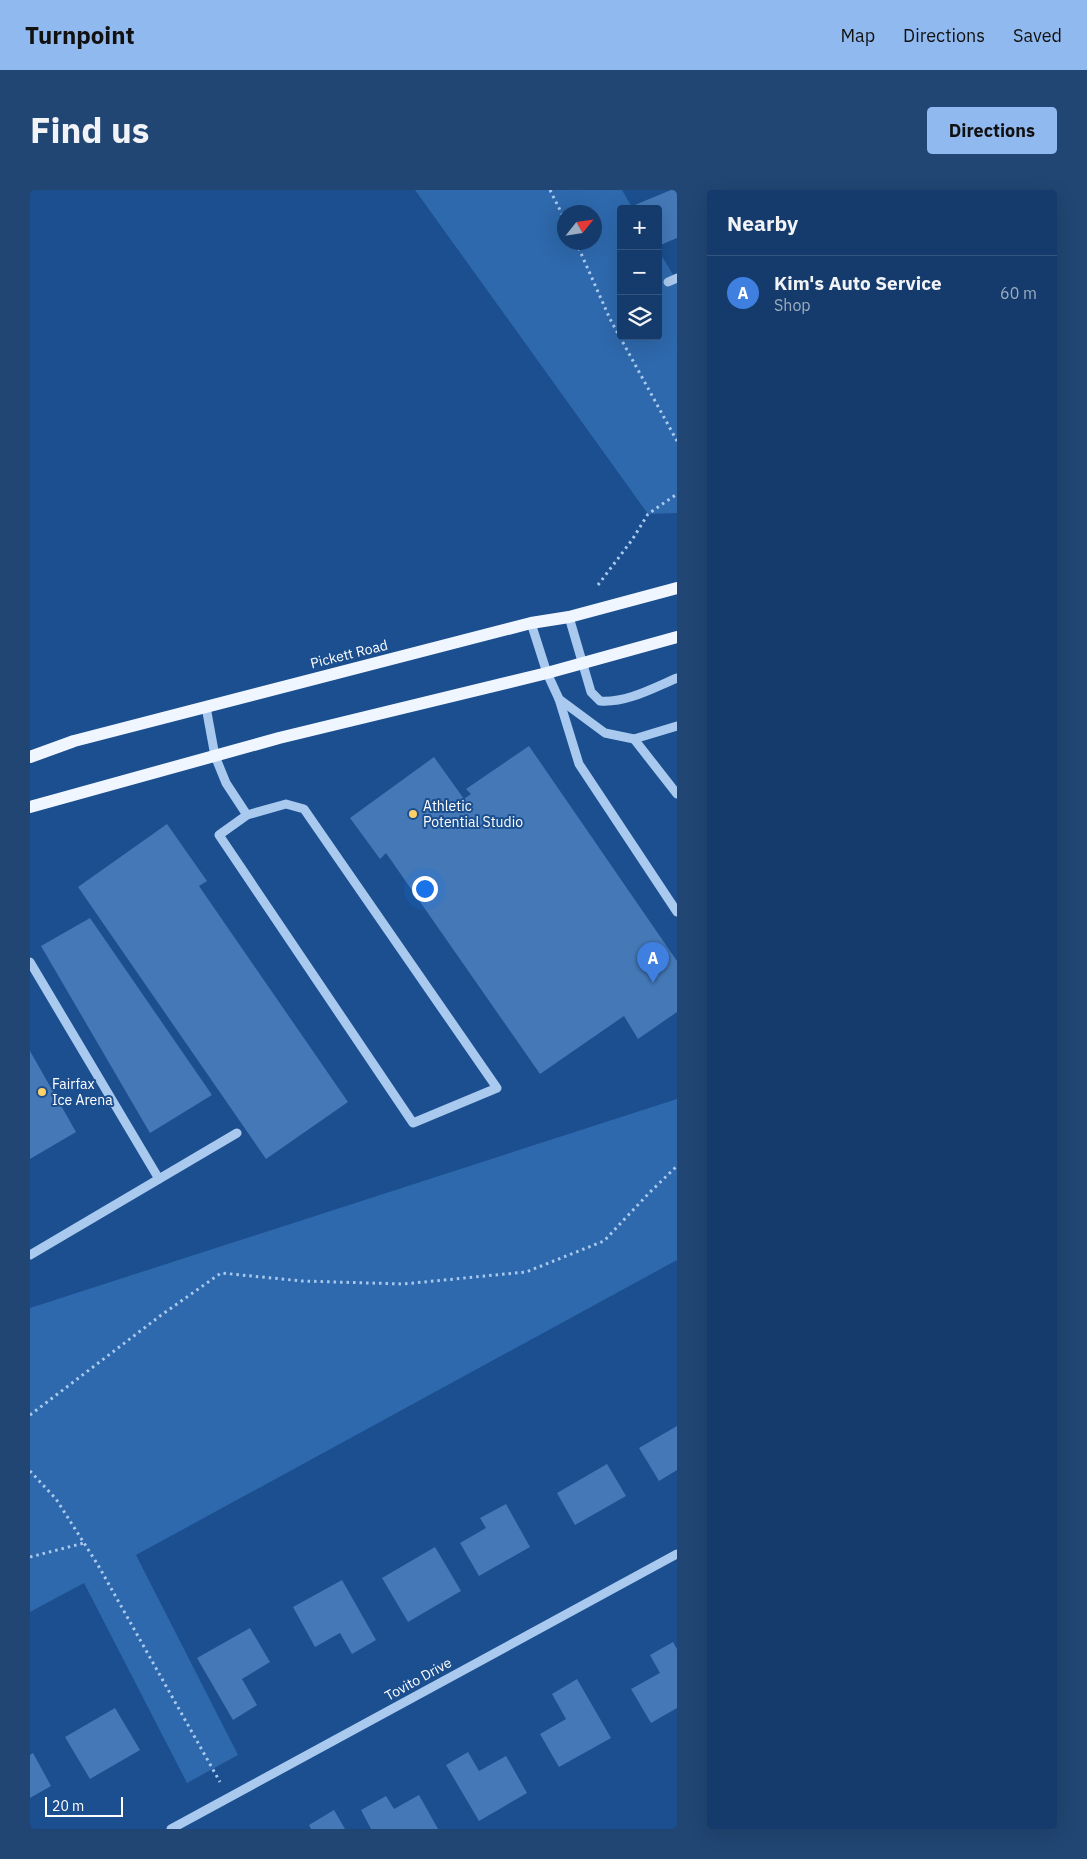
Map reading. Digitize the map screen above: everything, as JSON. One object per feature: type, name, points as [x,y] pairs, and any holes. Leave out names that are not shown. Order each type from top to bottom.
[{"type":"main road","name":"Pickett Road","points":[[30,757],[74,741],[206,706],[531,623],[568,617],[677,588]]},
{"type":"main road","points":[[30,807],[288,736],[547,673],[677,637]]},
{"type":"street","points":[[568,617],[591,692],[600,701],[612,702],[632,697],[677,678]]},
{"type":"street","points":[[531,623],[547,673],[559,699],[578,764],[677,912]]},
{"type":"street","points":[[559,699],[605,734],[634,738],[677,726]]},
{"type":"street","points":[[206,706],[215,756],[226,783],[246,815]]},
{"type":"street","points":[[634,738],[677,794]]},
{"type":"street","points":[[286,804],[304,809],[498,1088],[413,1123],[219,835],[246,815],[286,804]]},
{"type":"street","points":[[30,962],[159,1179]]},
{"type":"street","points":[[30,1255],[237,1133]]},
{"type":"street","name":"Tovito Drive","points":[[171,1829],[677,1554]]},
{"type":"path","points":[[550,190],[558,205]]},
{"type":"path","points":[[579,250],[610,320],[677,441]]},
{"type":"path","points":[[598,585],[632,540],[648,514],[677,494]]},
{"type":"path","points":[[30,1415],[160,1316],[221,1273],[302,1281],[403,1284],[526,1272],[604,1241],[677,1166]]},
{"type":"path","points":[[30,1472],[56,1499],[98,1565],[229,1798]]},
{"type":"path","points":[[30,1557],[84,1543]]},
{"type":"shaded area","points":[[415,190],[622,190],[631,205],[617,205],[617,340],[662,340],[662,257],[677,281],[677,513],[648,514]]},
{"type":"shaded area","points":[[677,1099],[677,1260],[136,1555],[238,1755],[187,1783],[84,1583],[30,1612],[30,1308]]},
{"type":"building","points":[[671,190],[677,190],[677,238],[662,244],[662,205],[635,205]]},
{"type":"building","points":[[529,746],[677,961],[677,1012],[638,1039],[624,1016],[540,1074],[386,853],[380,859],[350,818],[434,757],[464,799],[471,794],[466,789]]},
{"type":"building","points":[[167,824],[207,881],[199,886],[348,1102],[266,1159],[78,887]]},
{"type":"building","points":[[90,918],[212,1095],[150,1133],[41,946]]},
{"type":"building","name":"Fairfax Ice Arena","points":[[30,1051],[76,1132],[30,1159]]},
{"type":"building","points":[[677,1426],[677,1470],[659,1481],[639,1448]]},
{"type":"building","points":[[607,1464],[626,1496],[575,1525],[557,1493]]},
{"type":"building","points":[[506,1504],[530,1547],[479,1576],[460,1543],[486,1528],[480,1518]]},
{"type":"building","points":[[435,1547],[461,1591],[408,1622],[382,1578]]},
{"type":"building","points":[[342,1580],[376,1640],[352,1654],[340,1633],[315,1647],[293,1607]]},
{"type":"building","points":[[250,1628],[270,1662],[242,1679],[257,1705],[233,1720],[197,1658]]},
{"type":"building","points":[[673,1642],[677,1649],[677,1708],[651,1723],[631,1689],[660,1673],[650,1655]]},
{"type":"building","points":[[577,1679],[611,1738],[559,1767],[540,1734],[566,1719],[552,1694]]},
{"type":"building","points":[[115,1708],[140,1750],[90,1779],[65,1737]]},
{"type":"building","points":[[468,1752],[479,1771],[506,1756],[527,1793],[479,1821],[446,1765]]},
{"type":"building","points":[[33,1753],[51,1786],[30,1798],[30,1755]]},
{"type":"building","points":[[419,1795],[438,1829],[371,1829],[361,1810],[386,1796],[394,1809]]},
{"type":"building","points":[[334,1810],[345,1829],[311,1829],[309,1825]]},
{"type":"place","name":"Athletic Potential Studio","points":[[413,814]]},
{"type":"place","name":"Kim's Auto Service","points":[[653,983]]},
{"type":"place","name":"Fairfax Ice Arena","points":[[42,1092]]}]
